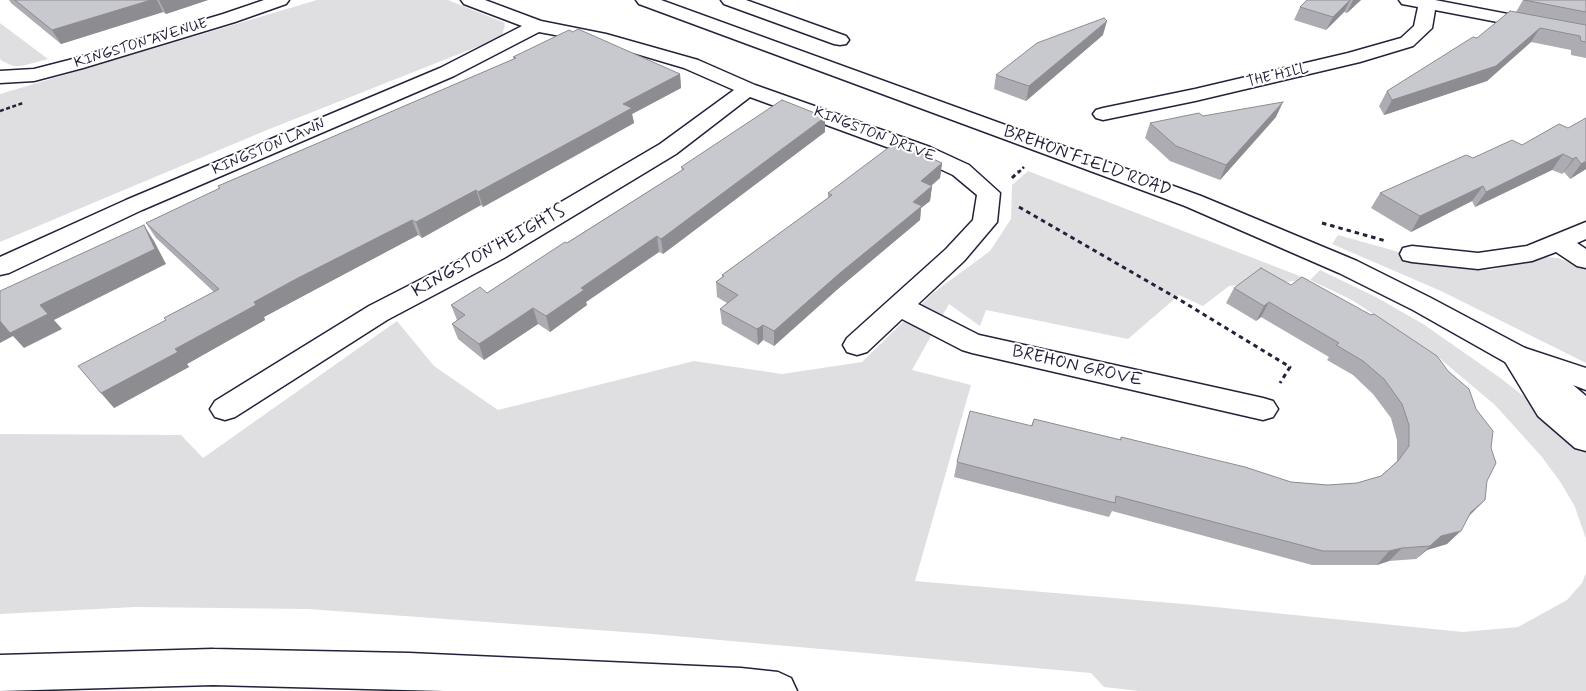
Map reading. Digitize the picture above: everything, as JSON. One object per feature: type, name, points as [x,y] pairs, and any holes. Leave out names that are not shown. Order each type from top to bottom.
[{"type":"main road","name":"KINGSTON AVENUE","points":[[0,77],[34,75],[76,64],[228,18],[280,0]]},
{"type":"main road","name":"KINGSTON DRIVE","points":[[470,0],[537,26],[606,39],[691,64],[748,88],[922,152],[961,170],[996,190]]},
{"type":"main road","name":"BREHON FIELD ROAD","points":[[645,0],[1192,202],[1348,267],[1516,355],[1586,379]]},
{"type":"main road","points":[[730,0],[840,40]]},
{"type":"main road","points":[[1418,2],[1586,34]]},
{"type":"main road","name":"THE HILL","points":[[1103,114],[1353,58],[1407,42],[1423,28],[1418,2]]},
{"type":"main road","name":"KINGSTON LAWN","points":[[0,267],[143,201],[447,72],[537,26]]},
{"type":"main road","name":"KINGSTON HEIGHTS","points":[[225,409],[378,313],[496,252],[668,149],[748,88]]},
{"type":"main road","points":[[857,345],[955,255],[985,222],[996,190]]},
{"type":"main road","points":[[1412,254],[1478,261],[1532,252],[1586,230]]},
{"type":"main road","points":[[1558,242],[1586,260]]},
{"type":"main road","name":"BREHON GROVE","points":[[899,306],[972,343],[1263,409]]},
{"type":"main road","name":"BREHON FIELD ROAD","points":[[1516,355],[1586,412]]},
{"type":"main road","points":[[1516,355],[1548,408],[1586,439]]},
{"type":"main road","points":[[0,672],[213,667],[399,670],[740,687],[778,691]]},
{"type":"path","points":[[1043,146],[996,190],[1012,203],[1180,300],[1290,367],[1263,409]]},
{"type":"shaded area","points":[[317,0],[448,0],[505,23],[502,37],[267,130],[0,242],[0,94]]},
{"type":"shaded area","points":[[0,23],[48,59],[22,66],[13,66],[2,61],[0,59]]},
{"type":"shaded area","points":[[1028,171],[1310,280],[1229,286],[1203,306],[1179,295],[1128,339],[986,310],[980,326],[949,304],[912,370],[971,385],[915,581],[1195,605],[1463,632],[1518,627],[1567,600],[1582,583],[1586,573],[1586,691],[1139,691],[1104,687],[1091,673],[652,634],[308,609],[135,607],[0,614],[0,434],[181,435],[203,458],[397,321],[434,366],[498,410],[694,361],[782,374],[862,362],[933,293],[990,251],[1011,219],[1012,185]]},
{"type":"shaded area","points":[[1338,235],[1449,266],[1490,270],[1544,257],[1558,258],[1586,269],[1586,363],[1441,291],[1332,244]]},
{"type":"shaded area","points":[[1320,270],[1376,297],[1423,324],[1499,377],[1544,412],[1586,453],[1586,539],[1575,507],[1561,483],[1542,457],[1495,405],[1438,357],[1352,300],[1310,280]]},
{"type":"building","points":[[15,0],[151,0],[52,30]]},
{"type":"building","points":[[1307,0],[1350,0],[1333,17],[1300,7]]},
{"type":"building","points":[[1524,0],[1586,0],[1586,12]]},
{"type":"building","points":[[1510,11],[1586,25],[1586,42],[1581,41],[1580,36],[1540,28],[1496,66],[1392,100],[1387,91],[1473,37],[1477,38]]},
{"type":"building","points":[[1104,18],[1107,21],[1029,86],[996,75],[1037,43]]},
{"type":"building","points":[[578,29],[680,74],[623,104],[632,108],[583,135],[478,192],[476,190],[416,222],[412,220],[296,279],[254,302],[256,305],[175,349],[178,352],[101,393],[78,366],[166,320],[164,318],[219,289],[146,223],[220,188],[218,186],[516,58],[513,57],[569,30],[573,32]]},
{"type":"building","points":[[782,100],[825,117],[661,239],[657,236],[581,288],[584,290],[546,316],[533,308],[479,344],[452,324],[465,315],[451,305],[480,287],[487,293],[565,242],[567,243],[684,169],[681,167]]},
{"type":"building","points":[[1283,102],[1226,165],[1176,146],[1150,123],[1199,113],[1203,116]]},
{"type":"building","points":[[1586,118],[1586,161],[1581,164],[1576,157],[1573,159],[1563,154],[1486,192],[1483,186],[1420,216],[1380,193],[1466,155],[1473,158],[1512,140],[1522,145],[1559,124],[1568,128]]},
{"type":"building","points":[[892,145],[911,152],[913,150],[942,163],[921,181],[932,186],[913,202],[922,206],[840,273],[774,331],[763,325],[757,329],[720,309],[738,295],[716,282],[724,276],[722,275],[832,195],[828,193]]},
{"type":"building","points":[[144,225],[155,249],[40,305],[48,314],[10,333],[0,321],[0,291]]},
{"type":"building","points":[[1261,268],[1291,285],[1302,277],[1371,315],[1374,314],[1437,356],[1448,371],[1469,389],[1476,409],[1493,431],[1491,448],[1496,463],[1487,481],[1485,500],[1471,512],[1461,531],[1441,536],[1430,546],[1389,551],[1323,551],[1116,496],[1115,503],[957,462],[970,411],[1032,426],[1034,419],[1121,440],[1121,437],[1245,467],[1291,482],[1328,485],[1357,483],[1381,476],[1398,461],[1409,446],[1409,425],[1402,404],[1384,379],[1363,361],[1336,345],[1339,343],[1269,302],[1264,306],[1234,288]]}]
